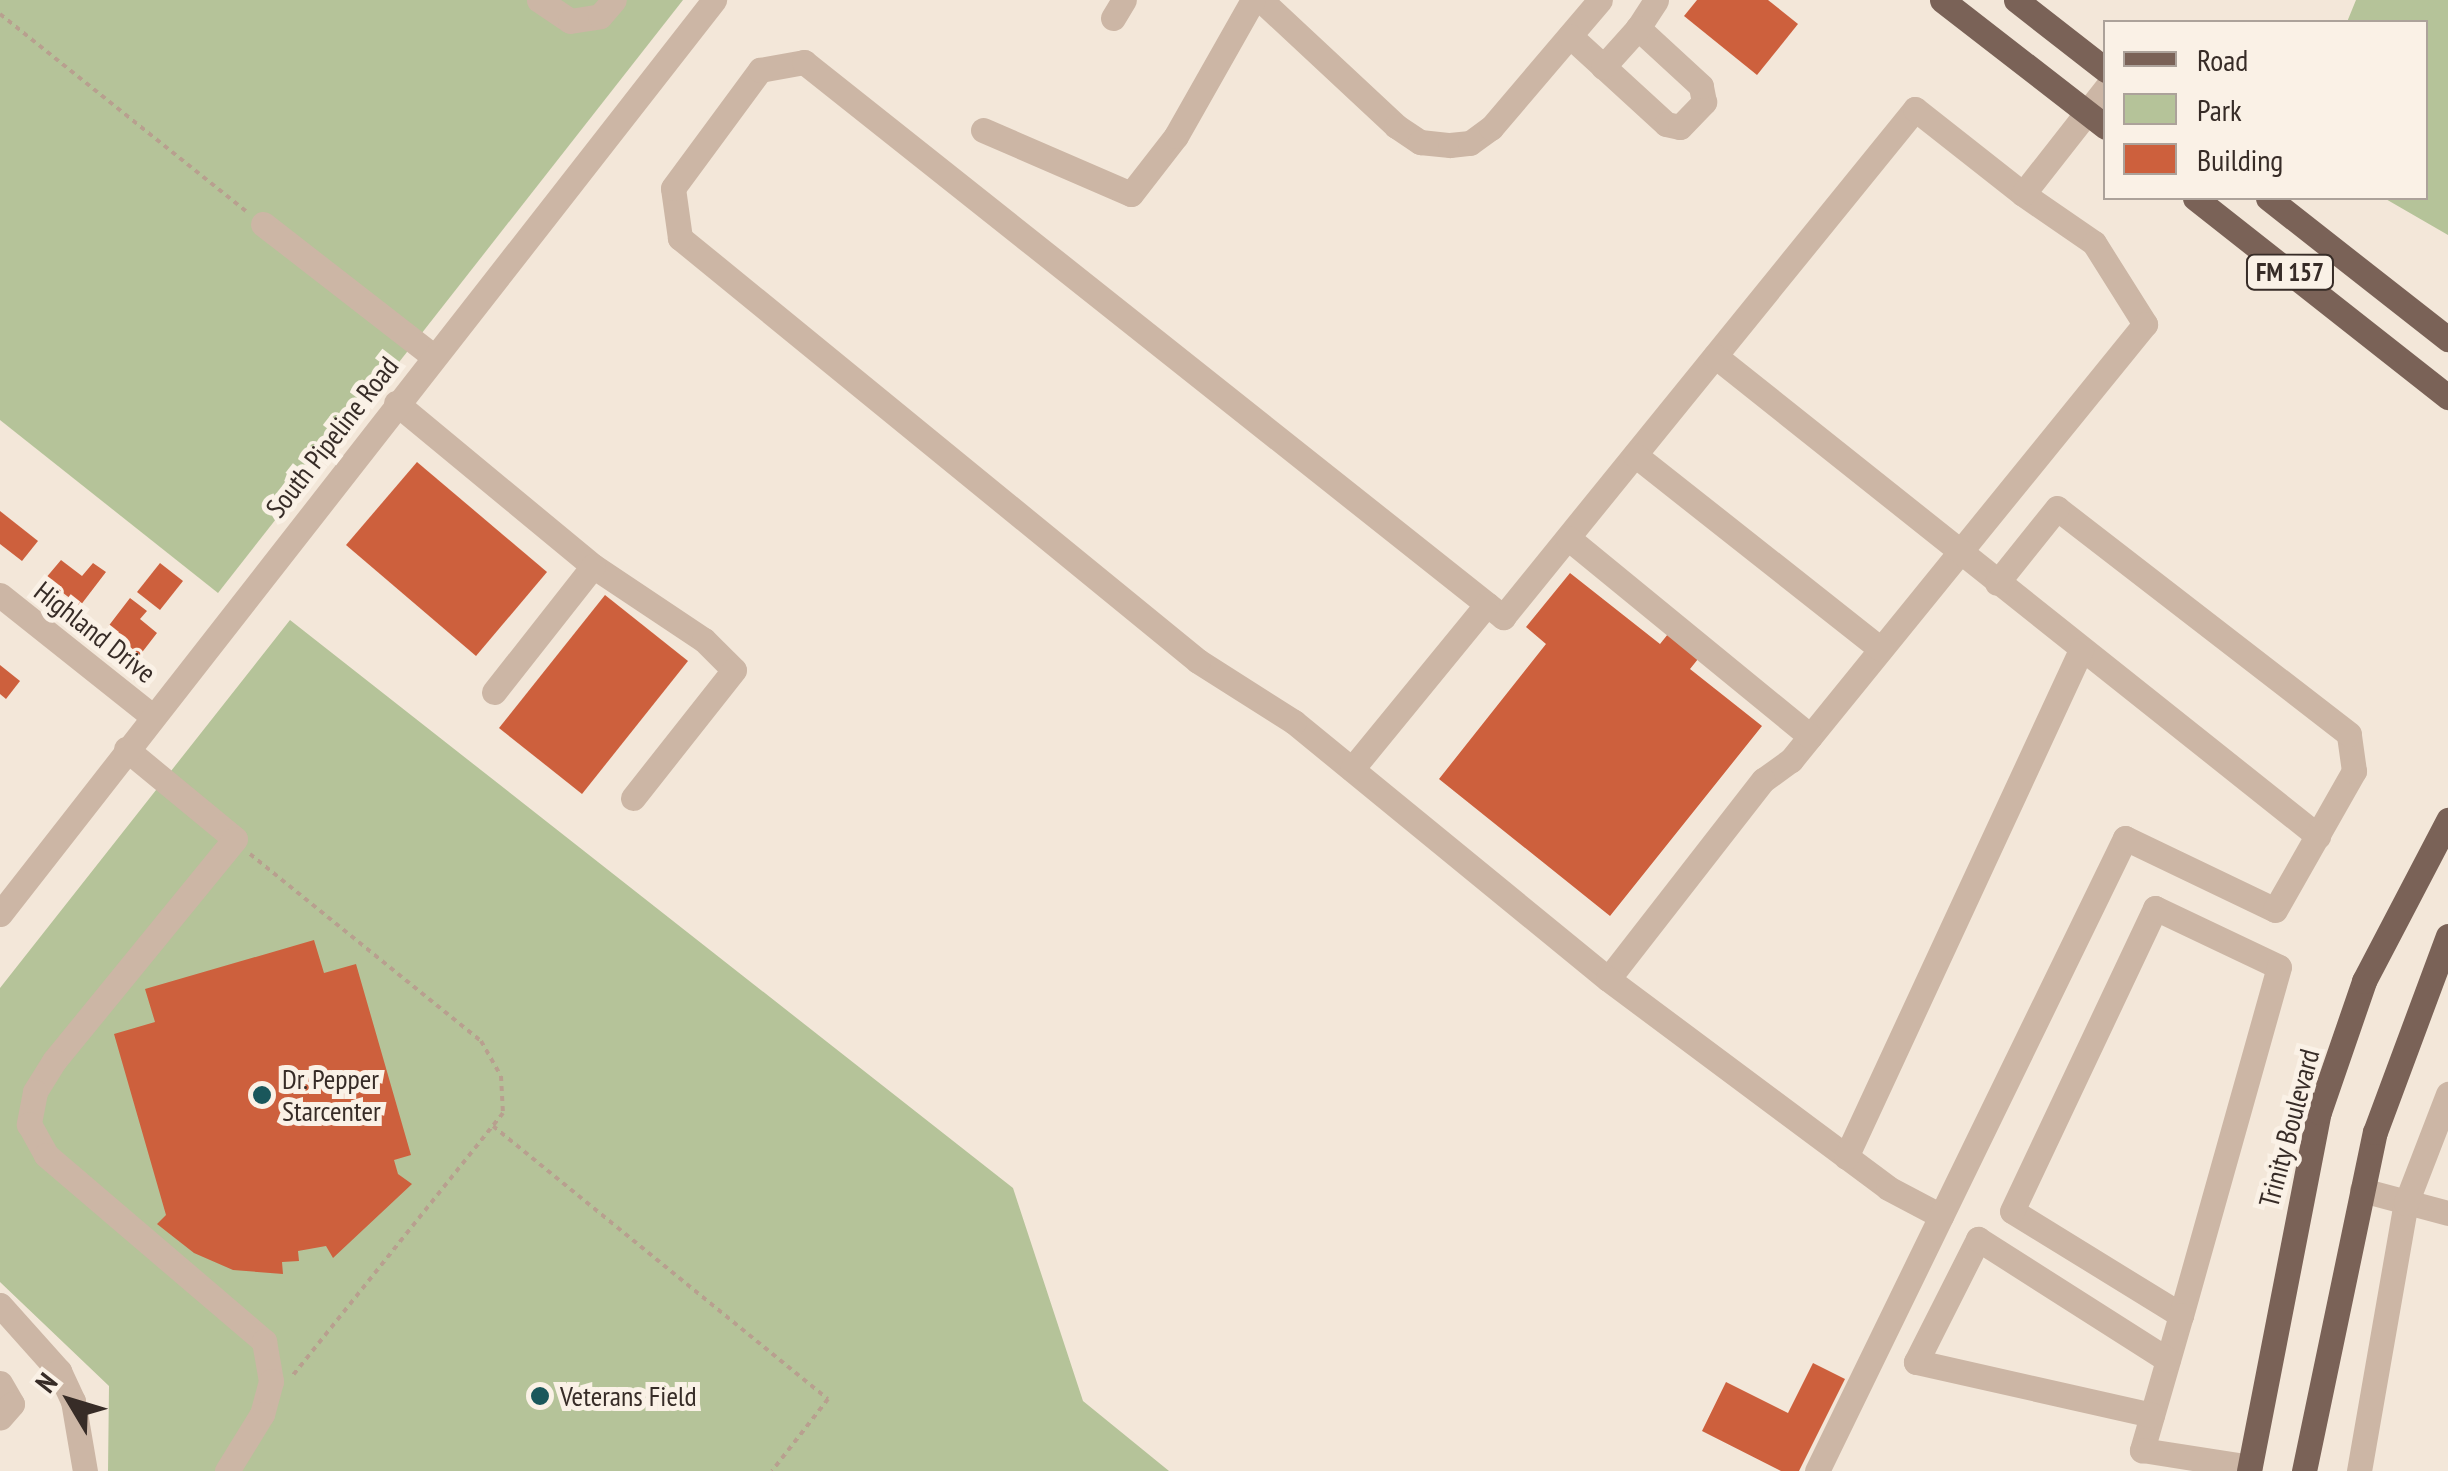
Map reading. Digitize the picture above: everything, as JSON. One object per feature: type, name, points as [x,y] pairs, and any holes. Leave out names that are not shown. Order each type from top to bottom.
[{"type":"main road","points":[[1942,0],[2096,119]]},
{"type":"main road","points":[[2016,0],[2103,68]]},
{"type":"main road","name":"FM 157","points":[[2199,200],[2448,397]]},
{"type":"main road","name":"FM 157","points":[[2271,200],[2448,338]]},
{"type":"main road","name":"Trinity Boulevard","points":[[2254,1470],[2319,1112],[2364,981],[2448,820]]},
{"type":"main road","points":[[2304,1471],[2375,1132],[2448,936]]},
{"type":"street","points":[[539,0],[570,21],[600,16],[614,0]]},
{"type":"street","name":"South Pipeline Road","points":[[0,914],[714,0]]},
{"type":"street","points":[[983,130],[1132,194],[1176,136],[1252,0]]},
{"type":"street","points":[[1262,0],[1347,85],[1420,142],[1470,143],[1492,128],[1600,0]]},
{"type":"street","points":[[1603,66],[1638,28],[1656,0]]},
{"type":"street","points":[[1570,36],[1666,124],[1680,126],[1704,102],[1701,86],[1638,28]]},
{"type":"street","points":[[1608,978],[1763,780],[1810,736],[2144,324],[2094,243],[2023,194],[1915,108],[1504,617],[804,62],[760,70],[673,188],[680,238],[1198,661],[1294,722],[1608,978],[1846,1157],[1941,1216]]},
{"type":"street","points":[[2023,194],[2096,119]]},
{"type":"street","points":[[263,224],[434,356]]},
{"type":"street","points":[[1715,356],[2318,836]]},
{"type":"street","points":[[396,404],[592,566],[704,640],[734,670],[633,798]]},
{"type":"street","points":[[1635,455],[1881,648]]},
{"type":"street","points":[[1817,1471],[2125,838],[2275,910],[2354,771],[2349,734],[2058,508],[1996,583]]},
{"type":"street","points":[[1568,538],[1810,736]]},
{"type":"street","points":[[494,692],[592,566]]},
{"type":"street","name":"Highland Drive","points":[[0,595],[152,716]]},
{"type":"street","points":[[1352,770],[1487,604]]},
{"type":"street","points":[[1846,1157],[2080,650]]},
{"type":"street","points":[[126,748],[235,839],[54,1061],[35,1092],[29,1124],[46,1155],[264,1341],[271,1382],[262,1414],[227,1471]]},
{"type":"street","points":[[2180,1314],[2012,1211],[2155,908],[2279,967],[2142,1450],[2170,1463],[2254,1470]]},
{"type":"street","points":[[2358,1471],[2406,1203],[2448,1094]]},
{"type":"street","points":[[2362,1190],[2448,1214]]},
{"type":"street","points":[[2152,1415],[1916,1362],[1978,1239],[2168,1360]]},
{"type":"street","points":[[1,1309],[59,1370],[73,1401],[85,1471]]},
{"type":"street","points":[[0,1383],[12,1404],[0,1418]]},
{"type":"path","points":[[0,14],[263,224]]},
{"type":"path","points":[[235,839],[481,1041],[501,1076],[503,1113],[286,1383]]},
{"type":"path","points":[[493,1126],[828,1399],[772,1471]]},
{"type":"green space","points":[[0,0],[683,0],[218,593],[0,420]]},
{"type":"green space","points":[[2356,0],[2448,0],[2448,235],[2387,200],[2428,200],[2428,20],[2348,20]]},
{"type":"green space","points":[[290,620],[1013,1188],[1083,1401],[1169,1471],[108,1471],[109,1386],[0,1282],[0,988]]},
{"type":"building","points":[[1697,0],[1768,0],[1798,24],[1757,75],[1684,16]]},
{"type":"building","points":[[417,462],[547,572],[476,656],[346,545]]},
{"type":"building","points":[[0,511],[38,541],[22,561],[0,544]]},
{"type":"building","points":[[61,560],[82,576],[93,563],[106,572],[80,606],[45,579]]},
{"type":"building","points":[[160,563],[183,581],[160,610],[137,592]]},
{"type":"building","points":[[1570,573],[1660,644],[1672,629],[1702,654],[1690,669],[1762,726],[1610,916],[1439,779],[1546,644],[1526,627]]},
{"type":"building","points":[[605,595],[688,661],[582,794],[499,728]]},
{"type":"building","points":[[130,598],[147,611],[140,619],[157,633],[140,655],[107,628]]},
{"type":"building","points":[[0,665],[20,681],[6,699],[0,694]]},
{"type":"building","name":"Dr. Pepper Starcenter","points":[[314,940],[324,973],[356,964],[411,1155],[394,1160],[398,1174],[412,1184],[333,1258],[326,1246],[298,1251],[299,1261],[282,1262],[283,1274],[233,1270],[194,1253],[157,1224],[166,1215],[114,1034],[155,1022],[145,989]]},
{"type":"building","points":[[1813,1363],[1845,1379],[1799,1471],[1781,1471],[1702,1431],[1726,1382],[1788,1413]]},
{"type":"place","name":"Dr. Pepper Starcenter","points":[[262,1095]]},
{"type":"place","name":"Veterans Field","points":[[540,1396]]}]
